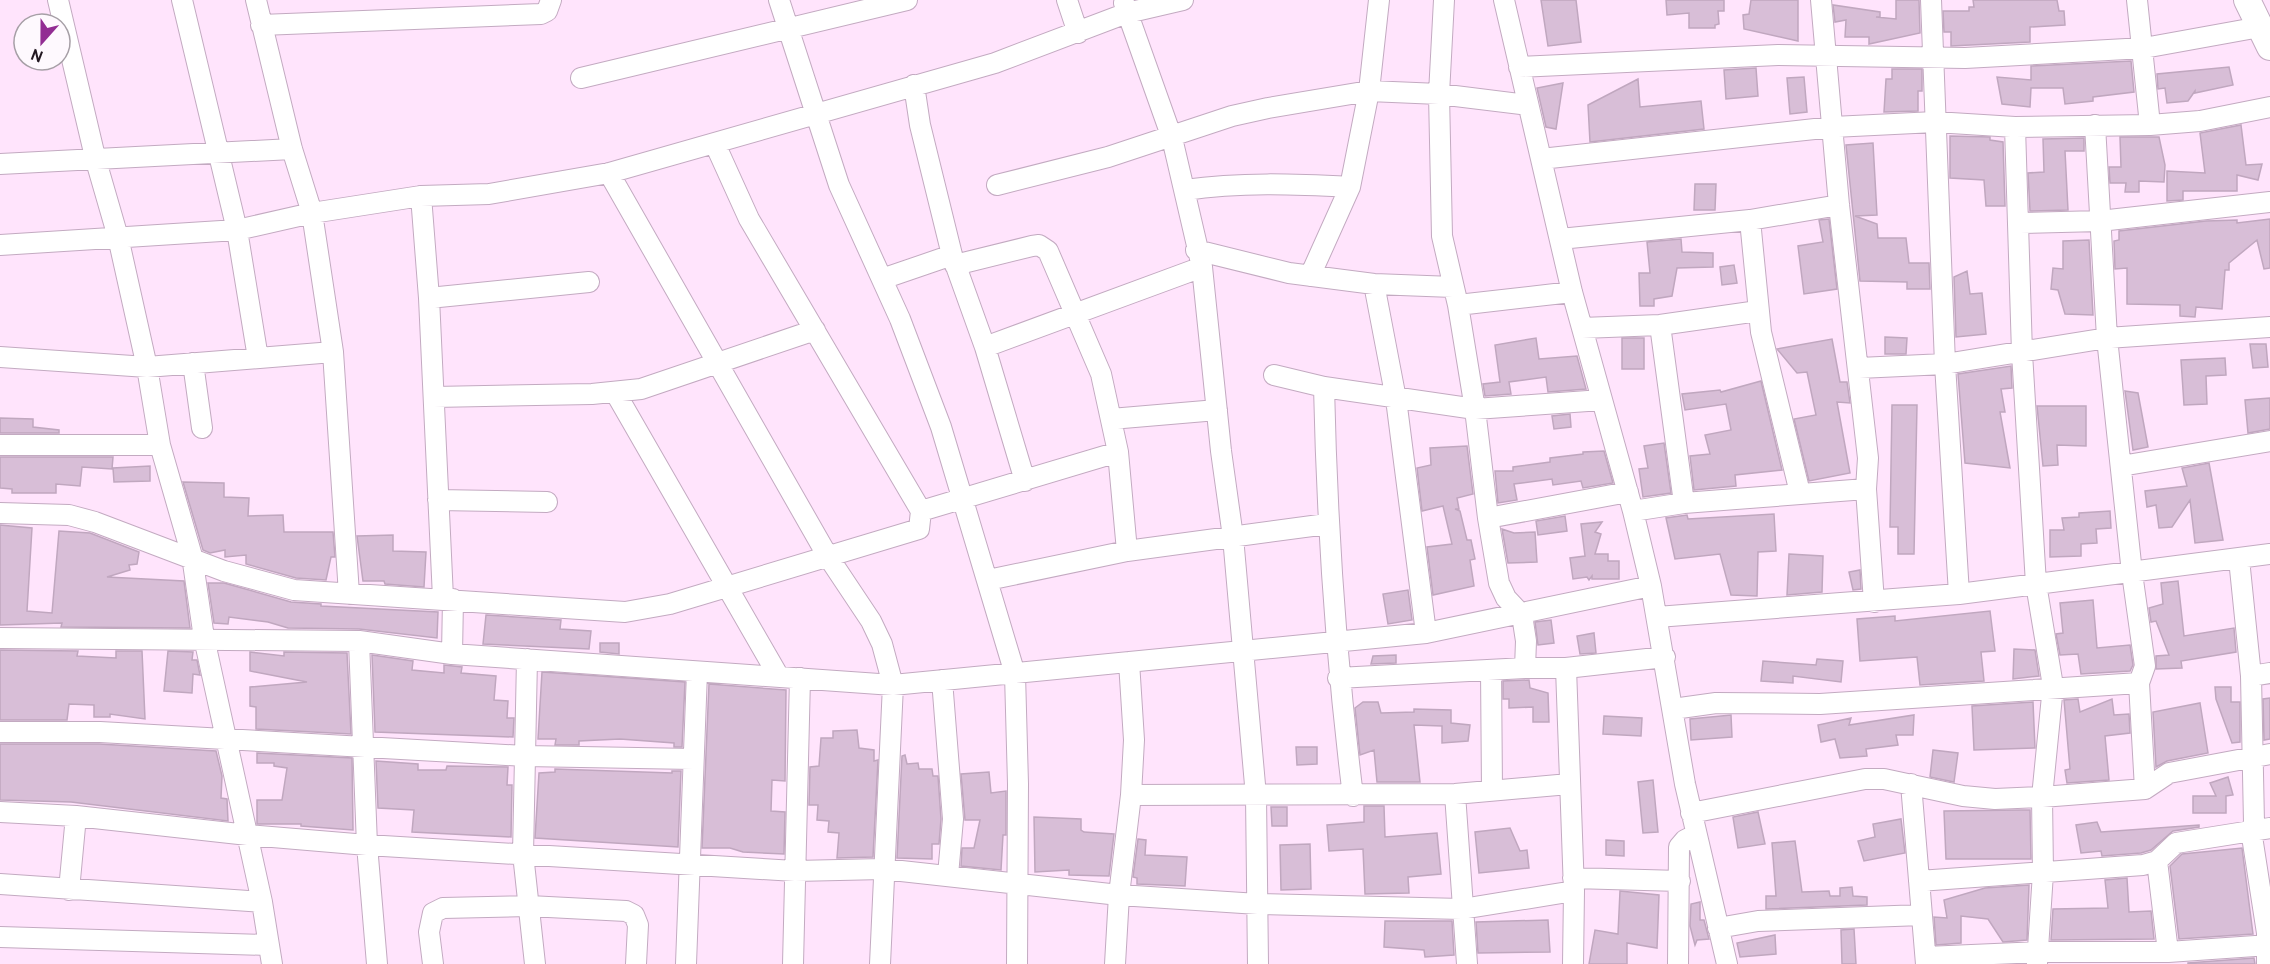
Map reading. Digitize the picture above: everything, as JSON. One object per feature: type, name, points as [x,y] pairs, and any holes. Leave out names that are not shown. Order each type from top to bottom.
[{"type":"street","points":[[0,937],[270,954],[262,902],[204,638],[192,556],[160,445],[147,367],[118,237],[96,161],[58,0]]},
{"type":"street","points":[[182,0],[237,230],[258,358]]},
{"type":"street","points":[[256,0],[292,149],[312,213],[333,352],[349,594]]},
{"type":"street","points":[[261,25],[541,14],[547,11],[551,0]]},
{"type":"street","points":[[779,0],[839,184],[900,319],[941,427],[1014,674],[1018,784],[1017,964]]},
{"type":"street","points":[[581,78],[786,27],[907,0]]},
{"type":"street","points":[[1067,0],[1078,33]]},
{"type":"street","points":[[0,245],[237,230],[312,213],[421,196],[489,194],[609,172],[715,144],[995,63],[1078,33],[1125,7],[1184,0]]},
{"type":"street","points":[[1310,276],[1350,187],[1370,91],[1379,0]]},
{"type":"street","points":[[1444,0],[1439,94],[1442,236],[1476,409],[1488,518],[1499,583],[1506,598],[1522,615],[1526,651],[1525,668]]},
{"type":"street","points":[[1504,0],[1572,292],[1631,502],[1651,586],[1695,834],[1726,964]]},
{"type":"street","points":[[1821,0],[1839,205],[1868,458],[1866,489],[1874,602]]},
{"type":"street","points":[[1931,0],[1945,364],[1959,594]]},
{"type":"street","points":[[2137,0],[2144,48],[2150,125]]},
{"type":"street","points":[[1519,67],[1778,55],[1934,58],[2144,48],[2265,37],[2247,0]]},
{"type":"street","points":[[1125,7],[1172,138],[1199,258],[1233,537],[1256,796],[1258,964]]},
{"type":"street","points":[[914,86],[920,125],[953,260],[985,347],[1025,482]]},
{"type":"street","points":[[997,185],[1172,138],[1232,116],[1370,91],[1439,94],[1528,105]]},
{"type":"street","points":[[1541,159],[1833,127],[1935,122],[2014,127],[2150,125],[2200,121],[2270,107]]},
{"type":"street","points":[[2095,125],[2107,338],[2132,573],[2145,666],[2139,683],[2145,789]]},
{"type":"street","points":[[2014,127],[2020,223],[2022,353],[2036,584],[2053,686],[2042,797],[2043,873],[2038,958]]},
{"type":"street","points":[[0,513],[69,515],[192,556],[224,571],[284,587],[349,594],[448,598],[625,612],[670,604],[826,555],[919,530],[921,511],[749,219],[715,144]]},
{"type":"street","points":[[0,164],[96,161],[292,149]]},
{"type":"street","points":[[609,172],[826,555],[871,621],[882,644],[893,685],[880,964]]},
{"type":"street","points":[[1185,190],[1221,185],[1269,183],[1350,187]]},
{"type":"street","points":[[421,196],[429,298],[438,500],[452,654]]},
{"type":"street","points":[[2020,223],[2100,221],[2270,202]]},
{"type":"street","points":[[1560,239],[1750,220],[1839,205]]},
{"type":"street","points":[[1750,220],[1758,311],[1800,493]]},
{"type":"street","points":[[882,279],[953,260],[1032,246],[1045,248],[1051,255],[1073,314],[1091,345],[1118,452],[1127,551]]},
{"type":"street","points":[[985,347],[1073,314],[1199,258],[1455,296],[1572,292]]},
{"type":"street","points":[[429,298],[589,282]]},
{"type":"street","points":[[1374,284],[1396,399],[1426,633]]},
{"type":"street","points":[[1582,328],[1660,325],[1758,311]]},
{"type":"street","points":[[1660,325],[1684,503]]},
{"type":"street","points":[[1859,368],[1945,364],[2107,338],[2270,327]]},
{"type":"street","points":[[434,397],[615,392],[641,389],[815,330]]},
{"type":"street","points":[[0,357],[147,367],[333,352]]},
{"type":"street","points":[[194,363],[202,428]]},
{"type":"street","points":[[1274,375],[1324,387],[1476,409],[1602,400]]},
{"type":"street","points":[[1324,387],[1327,524],[1338,678],[1353,796]]},
{"type":"street","points":[[615,392],[779,677]]},
{"type":"street","points":[[1111,419],[1217,410]]},
{"type":"street","points":[[2121,466],[2270,441]]},
{"type":"street","points":[[0,445],[160,445]]},
{"type":"street","points":[[921,511],[962,497],[1025,482],[1118,452]]},
{"type":"street","points":[[1488,518],[1631,502],[1684,503],[1866,489]]},
{"type":"street","points":[[438,500],[546,502]]},
{"type":"street","points":[[988,580],[1127,551],[1327,524]]},
{"type":"street","points":[[1657,617],[1959,594],[2270,554]]},
{"type":"street","points":[[1911,784],[1926,961],[2168,952],[2268,952],[2261,829],[2254,823],[2261,756],[2254,746],[2261,674],[2239,559]]},
{"type":"street","points":[[0,638],[359,641],[452,654],[893,685],[1426,633],[1522,615],[1651,586]]},
{"type":"street","points":[[359,641],[367,845],[377,964]]},
{"type":"street","points":[[1338,678],[1566,668],[1665,657]]},
{"type":"street","points":[[527,658],[523,854],[535,964]]},
{"type":"street","points":[[1115,964],[1119,895],[1131,795],[1134,740],[1129,662]]},
{"type":"street","points":[[1566,668],[1574,884],[1573,964]]},
{"type":"street","points":[[1491,670],[1491,790]]},
{"type":"street","points":[[686,964],[688,863],[697,672]]},
{"type":"street","points":[[793,964],[800,678]]},
{"type":"street","points":[[942,680],[953,819],[948,875]]},
{"type":"street","points":[[1673,709],[1716,703],[1820,704],[2053,686],[2139,683]]},
{"type":"street","points":[[0,732],[100,732],[225,737],[525,756],[693,759]]},
{"type":"street","points":[[1691,813],[1865,779],[1911,784],[1974,798],[1995,800],[2145,789],[2169,773],[2261,756]]},
{"type":"street","points":[[1131,795],[1455,794],[1569,784]]},
{"type":"street","points":[[1455,794],[1467,964]]},
{"type":"street","points":[[0,812],[76,816],[248,836],[367,845],[795,871],[883,869],[1119,895],[1258,904],[1462,909],[1574,884],[1680,881]]},
{"type":"street","points":[[69,890],[76,816]]},
{"type":"street","points":[[1919,881],[2143,865],[2157,861],[2176,843],[2261,829]]},
{"type":"street","points":[[1678,964],[1679,848],[1685,840],[1695,834]]},
{"type":"street","points":[[2157,861],[2168,952]]},
{"type":"street","points":[[0,884],[262,902]]},
{"type":"street","points":[[433,964],[429,932],[433,913],[443,908],[529,906],[626,911],[634,915],[638,926],[636,964]]},
{"type":"street","points":[[1718,928],[1758,921],[1922,915]]},
{"type":"building","points":[[1541,0],[1576,0],[1581,42],[1548,46]]},
{"type":"building","points":[[1666,0],[1724,0],[1724,11],[1718,11],[1719,24],[1715,25],[1715,28],[1689,28],[1689,13],[1667,15]]},
{"type":"building","points":[[1751,0],[1798,0],[1798,41],[1744,29],[1743,15],[1749,14]]},
{"type":"building","points":[[1896,0],[1919,0],[1920,33],[1869,44],[1869,37],[1845,37],[1846,20],[1835,22],[1833,5],[1880,12],[1880,17],[1876,17],[1896,19]]},
{"type":"building","points":[[1973,0],[2057,0],[2059,11],[2064,11],[2065,25],[2030,27],[2030,42],[1951,46],[1951,32],[1944,32],[1943,11],[1969,11],[1969,7],[1974,7]]},
{"type":"building","points":[[2131,61],[2134,92],[2093,97],[2093,101],[2065,104],[2063,88],[2031,88],[2030,107],[2002,104],[1997,77],[2031,80],[2031,66]]},
{"type":"building","points":[[2229,67],[2233,85],[2195,93],[2195,91],[2188,101],[2167,103],[2165,88],[2158,89],[2157,74]]},
{"type":"building","points":[[1756,68],[1758,96],[1726,99],[1724,70]]},
{"type":"building","points":[[1892,69],[1922,69],[1922,91],[1918,91],[1918,111],[1884,112],[1886,79],[1892,79]]},
{"type":"building","points":[[1804,77],[1807,112],[1790,114],[1787,78]]},
{"type":"building","points":[[1638,79],[1640,107],[1701,101],[1704,129],[1590,142],[1588,105]]},
{"type":"building","points":[[1563,83],[1556,129],[1546,127],[1537,88]]},
{"type":"building","points":[[2241,125],[2246,165],[2262,164],[2258,180],[2237,175],[2237,191],[2183,191],[2183,200],[2167,201],[2167,171],[2205,173],[2200,133]]},
{"type":"building","points":[[1950,136],[1990,137],[1990,140],[2003,142],[2005,206],[1986,206],[1984,180],[1950,178]]},
{"type":"building","points":[[2120,137],[2159,137],[2165,165],[2164,182],[2139,181],[2139,192],[2125,192],[2126,183],[2110,183],[2109,167],[2121,167]]},
{"type":"building","points":[[2084,138],[2084,151],[2065,151],[2068,210],[2030,211],[2028,173],[2044,172],[2043,139]]},
{"type":"building","points":[[1873,143],[1877,215],[1855,216],[1877,224],[1878,238],[1906,238],[1909,263],[1929,263],[1930,289],[1907,289],[1907,282],[1860,281],[1846,145]]},
{"type":"building","points":[[1695,184],[1716,184],[1715,210],[1694,210]]},
{"type":"building","points":[[1829,219],[1837,289],[1804,294],[1798,246],[1823,242],[1819,220]]},
{"type":"building","points":[[2270,219],[2270,268],[2264,269],[2257,240],[2229,263],[2229,270],[2225,270],[2222,309],[2196,307],[2195,317],[2180,316],[2180,305],[2127,304],[2127,268],[2115,269],[2114,241],[2119,240],[2119,231],[2206,221],[2237,220],[2237,223]]},
{"type":"building","points":[[1681,239],[1682,252],[1713,253],[1713,267],[1677,268],[1672,296],[1654,299],[1654,306],[1640,306],[1639,273],[1650,273],[1647,242]]},
{"type":"building","points":[[2089,240],[2093,315],[2065,314],[2058,290],[2051,289],[2053,268],[2063,269],[2063,241]]},
{"type":"building","points":[[1734,265],[1737,283],[1722,285],[1720,267]]},
{"type":"building","points":[[1967,271],[1970,294],[1982,293],[1986,334],[1956,337],[1954,277]]},
{"type":"building","points":[[1885,337],[1907,338],[1906,354],[1885,354]]},
{"type":"building","points":[[1536,338],[1539,359],[1577,356],[1586,389],[1548,392],[1546,377],[1509,382],[1511,394],[1485,396],[1483,384],[1500,382],[1495,345]]},
{"type":"building","points":[[1622,338],[1644,338],[1644,369],[1622,369]]},
{"type":"building","points":[[1832,339],[1840,382],[1847,382],[1850,403],[1837,402],[1850,473],[1809,481],[1794,419],[1816,415],[1807,372],[1797,373],[1777,349]]},
{"type":"building","points":[[2250,344],[2266,344],[2268,367],[2253,368]]},
{"type":"building","points":[[2225,358],[2226,375],[2206,376],[2207,404],[2184,405],[2181,360]]},
{"type":"building","points":[[2011,366],[2012,388],[2001,389],[2005,412],[2000,412],[2010,468],[1965,463],[1958,374]]},
{"type":"building","points":[[1761,381],[1782,470],[1735,475],[1736,486],[1694,490],[1690,456],[1710,454],[1705,435],[1731,430],[1726,404],[1685,410],[1682,394],[1720,390],[1721,392]]},
{"type":"building","points":[[2125,391],[2138,393],[2148,447],[2133,450]]},
{"type":"building","points":[[2270,398],[2270,429],[2248,433],[2245,400]]},
{"type":"building","points":[[1892,405],[1917,405],[1914,554],[1898,554],[1898,527],[1890,527]]},
{"type":"building","points":[[2037,406],[2086,406],[2086,446],[2057,445],[2058,465],[2043,466]]},
{"type":"building","points":[[1570,414],[1571,427],[1554,429],[1552,416]]},
{"type":"building","points":[[0,418],[33,419],[33,427],[59,430],[59,433],[0,433]]},
{"type":"building","points":[[1664,443],[1671,493],[1643,497],[1639,469],[1648,468],[1644,446]]},
{"type":"building","points":[[1467,446],[1473,494],[1457,498],[1459,509],[1455,509],[1460,511],[1467,540],[1471,540],[1475,559],[1470,560],[1474,586],[1433,595],[1427,547],[1452,544],[1443,506],[1422,511],[1417,468],[1431,465],[1430,448]]},
{"type":"building","points":[[1604,451],[1613,483],[1583,488],[1581,481],[1553,485],[1552,479],[1514,484],[1517,500],[1498,503],[1495,471],[1513,471],[1513,467],[1550,462],[1550,458]]},
{"type":"building","points":[[0,457],[113,457],[112,469],[82,467],[80,486],[56,484],[56,493],[12,493],[12,489],[0,488]]},
{"type":"building","points":[[2209,463],[2223,540],[2195,543],[2190,500],[2172,527],[2159,528],[2156,505],[2147,507],[2145,491],[2187,486],[2182,468]]},
{"type":"building","points":[[150,466],[150,481],[114,482],[113,468]]},
{"type":"building","points":[[183,482],[224,483],[224,497],[249,498],[248,516],[283,515],[284,532],[333,532],[335,557],[331,557],[326,580],[296,578],[246,564],[246,555],[225,557],[225,550],[210,553],[203,550]]},
{"type":"building","points":[[2110,511],[2111,528],[2096,529],[2097,543],[2081,544],[2081,556],[2050,557],[2050,530],[2064,530],[2062,518],[2079,517],[2079,513]]},
{"type":"building","points":[[1774,514],[1776,551],[1758,552],[1757,596],[1731,595],[1720,554],[1675,559],[1666,518],[1687,515],[1688,519]]},
{"type":"building","points":[[1565,516],[1567,531],[1538,535],[1536,521]]},
{"type":"building","points":[[1602,522],[1595,532],[1601,534],[1595,554],[1608,554],[1608,561],[1619,561],[1619,579],[1592,579],[1592,576],[1589,580],[1587,577],[1573,579],[1570,558],[1585,556],[1581,524]]},
{"type":"building","points":[[0,525],[32,528],[27,611],[52,613],[59,531],[90,533],[139,552],[137,564],[129,565],[130,570],[107,577],[184,581],[190,628],[61,627],[62,623],[0,625]]},
{"type":"building","points":[[1502,529],[1514,533],[1535,532],[1537,562],[1508,563]]},
{"type":"building","points":[[393,535],[393,551],[426,552],[424,587],[385,584],[384,581],[363,581],[357,536]]},
{"type":"building","points":[[1789,554],[1823,556],[1822,592],[1787,595]]},
{"type":"building","points":[[1860,570],[1861,589],[1853,590],[1849,572]]},
{"type":"building","points":[[2178,581],[2184,636],[2234,628],[2236,652],[2181,661],[2182,668],[2156,669],[2156,656],[2169,655],[2156,621],[2151,622],[2149,608],[2163,604],[2161,583]]},
{"type":"building","points":[[208,583],[224,583],[291,602],[321,604],[321,606],[438,612],[437,638],[359,629],[288,628],[268,622],[229,617],[228,624],[214,623]]},
{"type":"building","points":[[1408,590],[1412,620],[1388,624],[1383,594]]},
{"type":"building","points":[[2093,600],[2097,648],[2130,645],[2133,665],[2130,671],[2081,674],[2078,654],[2060,655],[2056,634],[2063,633],[2060,603]]},
{"type":"building","points":[[1990,611],[1995,651],[1981,652],[1984,681],[1920,685],[1917,657],[1860,661],[1857,619],[1895,616],[1895,621]]},
{"type":"building","points":[[486,615],[561,620],[560,629],[591,631],[589,649],[483,644]]},
{"type":"building","points":[[1551,620],[1554,643],[1538,645],[1535,622]]},
{"type":"building","points":[[1594,633],[1596,653],[1580,654],[1577,636]]},
{"type":"building","points":[[600,643],[619,643],[619,654],[600,652]]},
{"type":"building","points":[[2014,649],[2035,650],[2039,676],[2013,679]]},
{"type":"building","points":[[0,650],[78,651],[77,656],[116,658],[116,651],[142,651],[145,719],[110,714],[110,717],[94,717],[94,705],[69,704],[67,720],[0,720]]},
{"type":"building","points":[[168,651],[193,652],[192,660],[197,660],[200,675],[193,674],[192,693],[164,691]]},
{"type":"building","points":[[250,652],[284,656],[284,652],[347,653],[351,734],[256,729],[256,707],[250,706],[250,687],[307,682],[250,671]]},
{"type":"building","points":[[372,655],[413,661],[412,670],[444,673],[444,665],[462,667],[461,673],[496,676],[494,700],[508,701],[507,718],[514,718],[513,737],[375,732]]},
{"type":"building","points":[[1396,655],[1396,663],[1371,664],[1373,656]]},
{"type":"building","points":[[1817,659],[1843,661],[1841,682],[1793,676],[1793,683],[1761,681],[1763,661],[1816,665]]},
{"type":"building","points":[[542,672],[685,682],[682,747],[674,747],[674,743],[620,739],[579,741],[579,745],[555,745],[556,739],[538,739]]},
{"type":"building","points":[[1529,680],[1530,688],[1548,693],[1549,722],[1533,722],[1533,707],[1509,708],[1509,699],[1503,699],[1503,681]]},
{"type":"building","points":[[709,684],[786,690],[785,781],[772,780],[771,811],[785,812],[784,854],[743,852],[730,848],[702,848]]},
{"type":"building","points":[[2215,687],[2231,687],[2231,702],[2240,702],[2240,742],[2232,743],[2216,699]]},
{"type":"building","points":[[2270,698],[2270,739],[2264,740],[2263,699]]},
{"type":"building","points":[[2078,699],[2080,712],[2112,699],[2114,715],[2129,714],[2130,733],[2105,736],[2109,780],[2067,783],[2065,770],[2070,769],[2064,700]]},
{"type":"building","points":[[1363,702],[1378,702],[1381,713],[1414,712],[1414,709],[1451,710],[1451,723],[1470,725],[1468,741],[1442,743],[1442,726],[1414,725],[1420,782],[1377,782],[1374,750],[1360,755],[1355,708]]},
{"type":"building","points":[[2033,702],[2035,748],[1974,750],[1972,706]]},
{"type":"building","points":[[2200,703],[2208,753],[2167,761],[2156,767],[2153,712]]},
{"type":"building","points":[[1731,715],[1732,737],[1691,740],[1690,719]]},
{"type":"building","points":[[1914,715],[1913,735],[1896,735],[1898,745],[1866,749],[1867,756],[1840,758],[1835,739],[1821,742],[1818,725],[1851,718],[1849,725]]},
{"type":"building","points":[[1604,716],[1642,718],[1641,736],[1603,734]]},
{"type":"building","points":[[857,730],[859,748],[874,750],[874,761],[878,760],[873,857],[837,858],[839,833],[828,832],[829,821],[817,820],[818,805],[809,805],[810,767],[819,766],[821,738],[833,738],[833,731]]},
{"type":"building","points":[[0,744],[99,744],[216,751],[222,776],[221,798],[227,799],[228,821],[71,802],[0,800]]},
{"type":"building","points":[[1296,747],[1317,747],[1317,764],[1297,765]]},
{"type":"building","points":[[1933,750],[1958,753],[1954,782],[1930,777]]},
{"type":"building","points":[[257,753],[352,758],[353,830],[301,826],[301,824],[257,824],[257,800],[282,800],[287,768],[274,766],[274,763],[257,763]]},
{"type":"building","points":[[905,755],[907,764],[918,763],[919,769],[932,769],[933,776],[938,776],[941,819],[939,844],[932,844],[932,859],[897,858],[902,756]]},
{"type":"building","points":[[376,761],[418,764],[418,770],[446,770],[447,766],[508,767],[507,785],[512,785],[511,837],[412,832],[414,810],[378,808]]},
{"type":"building","points":[[555,769],[672,773],[672,771],[681,771],[678,847],[535,838],[539,773],[555,772]]},
{"type":"building","points":[[989,772],[991,793],[1006,791],[1006,835],[1003,835],[1001,870],[961,866],[962,848],[974,848],[980,820],[965,820],[961,774]]},
{"type":"building","points":[[2228,777],[2233,795],[2226,796],[2226,813],[2193,813],[2193,796],[2216,796],[2210,783]]},
{"type":"building","points":[[1653,780],[1658,832],[1643,833],[1638,782]]},
{"type":"building","points":[[1364,806],[1384,806],[1385,837],[1437,833],[1441,874],[1408,877],[1409,893],[1365,894],[1363,849],[1329,851],[1327,825],[1364,822]]},
{"type":"building","points":[[1271,807],[1287,807],[1287,826],[1272,826]]},
{"type":"building","points":[[2030,810],[2031,859],[1946,859],[1944,811]]},
{"type":"building","points":[[1758,812],[1765,844],[1738,848],[1733,817]]},
{"type":"building","points":[[1034,817],[1081,819],[1081,830],[1084,832],[1114,834],[1109,876],[1069,875],[1069,870],[1035,872]]},
{"type":"building","points":[[1901,819],[1905,853],[1864,861],[1858,841],[1875,837],[1873,824]]},
{"type":"building","points":[[2097,822],[2101,832],[2199,825],[2199,827],[2173,831],[2151,850],[2141,853],[2102,856],[2101,851],[2081,853],[2076,825]]},
{"type":"building","points":[[1510,828],[1520,851],[1527,850],[1529,868],[1479,873],[1475,832]]},
{"type":"building","points":[[1138,839],[1146,840],[1145,855],[1187,857],[1185,886],[1137,884],[1137,878],[1133,877]]},
{"type":"building","points":[[1606,840],[1624,841],[1624,856],[1606,855]]},
{"type":"building","points":[[1795,841],[1802,892],[1829,891],[1830,896],[1840,896],[1840,888],[1852,887],[1853,896],[1867,897],[1867,905],[1766,909],[1766,896],[1776,896],[1772,843]]},
{"type":"building","points":[[1310,844],[1311,889],[1281,890],[1280,845]]},
{"type":"building","points":[[2242,848],[2253,934],[2179,939],[2170,866],[2182,854]]},
{"type":"building","points":[[2127,878],[2129,912],[2151,911],[2154,939],[2051,940],[2053,909],[2108,908],[2105,880]]},
{"type":"building","points":[[2029,885],[2027,940],[2003,942],[1988,919],[1961,916],[1961,943],[1936,945],[1934,917],[1947,918],[1944,900],[1985,888]]},
{"type":"building","points":[[1620,891],[1659,895],[1657,948],[1627,943],[1627,964],[1589,964],[1595,930],[1618,934]]},
{"type":"building","points":[[1700,902],[1700,920],[1704,920],[1709,939],[1697,940],[1695,945],[1690,926],[1691,904]]},
{"type":"building","points":[[1548,920],[1550,952],[1478,953],[1476,922]]},
{"type":"building","points":[[1385,921],[1452,921],[1454,955],[1425,957],[1424,950],[1384,947]]},
{"type":"building","points":[[1854,929],[1856,964],[1842,964],[1841,930]]},
{"type":"building","points":[[1775,935],[1776,954],[1740,957],[1737,943]]},
{"type":"building","points":[[2254,958],[2255,964],[2188,964],[2188,963]]}]
